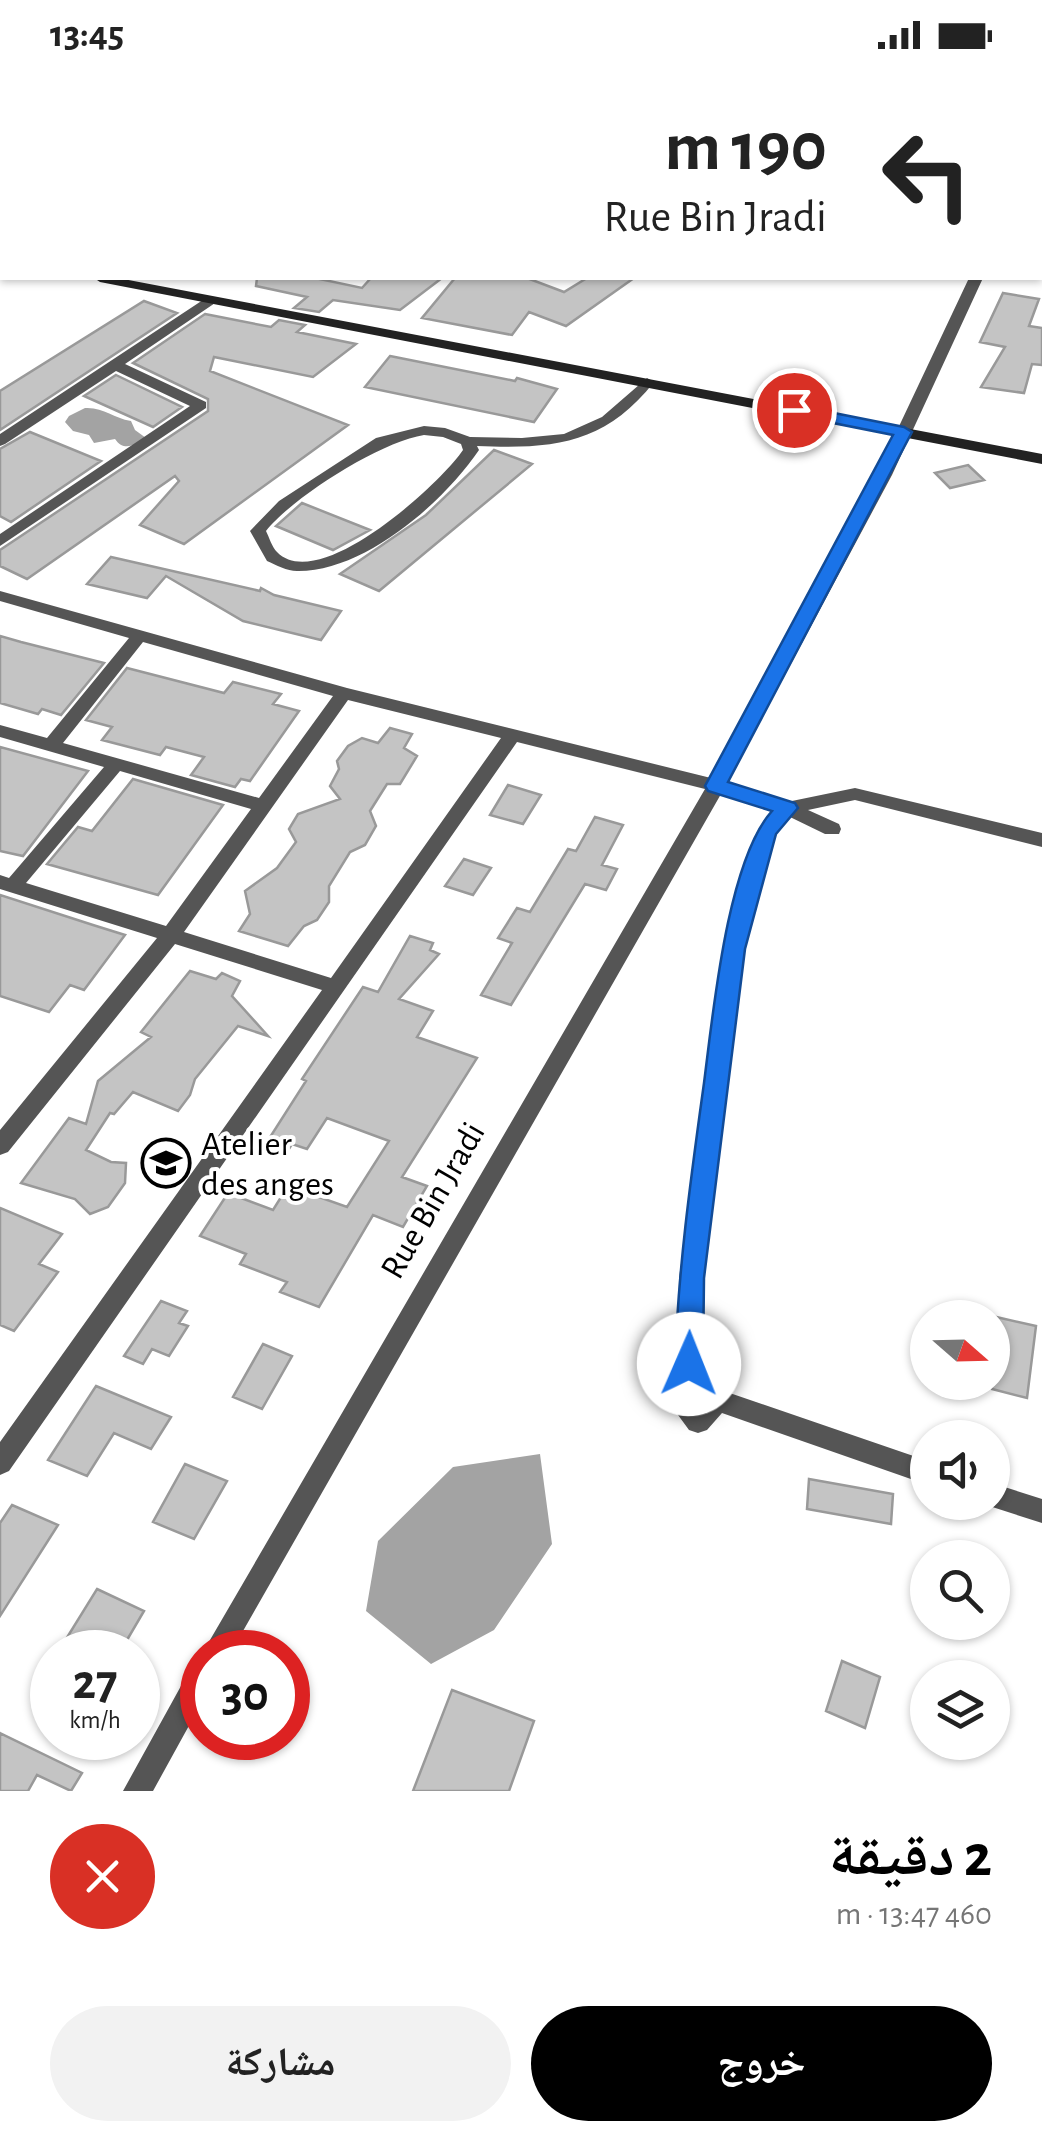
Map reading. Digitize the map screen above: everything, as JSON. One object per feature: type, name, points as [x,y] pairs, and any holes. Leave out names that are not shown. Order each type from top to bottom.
[{"type":"street","points":[[111,280],[1042,459]]},
{"type":"street","name":"Rue Bin Jradi","points":[[229,1630],[716,786],[904,432],[975,280]]},
{"type":"street","points":[[0,441],[214,299]]},
{"type":"street","points":[[0,541],[201,405],[115,365]]},
{"type":"street","points":[[468,441],[471,450],[454,474],[346,558],[322,566],[288,565],[272,558],[266,548],[258,531],[273,510],[360,452],[421,430],[457,435],[468,441],[537,444],[572,438],[616,416],[647,382]]},
{"type":"street","points":[[0,596],[344,693],[716,786],[787,808],[832,829]]},
{"type":"street","points":[[51,745],[140,635]]},
{"type":"street","points":[[4,1136],[170,936],[344,693]]},
{"type":"street","points":[[0,731],[264,806]]},
{"type":"street","points":[[0,1463],[514,736]]},
{"type":"street","points":[[116,764],[6,884],[336,987]]},
{"type":"street","points":[[910,1466],[718,1400],[698,1422],[674,1393],[689,1364],[691,1278],[734,949],[766,832],[787,808],[855,794],[1042,840]]},
{"type":"street","points":[[1010,1501],[1042,1511]]},
{"type":"street","points":[[136,1791],[180,1714]]},
{"type":"shaded area","points":[[85,408],[131,421],[146,438],[130,446],[115,439],[94,443],[89,435],[73,431],[65,422]]},
{"type":"shaded area","points":[[540,1454],[552,1544],[494,1630],[431,1664],[366,1611],[378,1541],[453,1467]]},
{"type":"building","points":[[257,280],[324,280],[362,288],[369,280],[439,280],[400,310],[333,300],[319,312],[294,308],[307,297],[256,286]]},
{"type":"building","points":[[453,280],[532,280],[564,292],[584,280],[631,280],[566,326],[529,312],[512,335],[422,318]]},
{"type":"building","points":[[1003,293],[1039,299],[1029,326],[1042,328],[1042,365],[1032,364],[1024,393],[981,387],[1005,347],[980,342]]},
{"type":"building","points":[[144,301],[177,313],[0,430],[0,391]]},
{"type":"building","points":[[205,314],[271,327],[279,320],[305,325],[297,332],[356,344],[313,377],[214,357],[210,371],[348,425],[184,544],[140,525],[179,481],[175,476],[27,579],[0,566],[0,550],[208,411],[208,399],[133,363]]},
{"type":"building","points":[[390,356],[515,381],[517,378],[557,389],[534,422],[365,387]]},
{"type":"building","points":[[116,375],[182,407],[153,427],[84,396]]},
{"type":"building","points":[[30,432],[101,461],[11,522],[0,516],[0,449]]},
{"type":"building","points":[[494,450],[532,464],[379,591],[340,574],[426,515]]},
{"type":"building","points":[[968,465],[984,480],[950,488],[935,473]]},
{"type":"building","points":[[302,503],[370,530],[333,550],[276,526]]},
{"type":"building","points":[[111,557],[260,591],[261,588],[274,595],[341,611],[321,640],[243,621],[166,576],[147,598],[87,584]]},
{"type":"building","points":[[0,636],[104,663],[61,715],[42,709],[38,714],[0,703]]},
{"type":"building","points":[[127,668],[224,693],[233,682],[281,694],[273,704],[299,711],[250,781],[241,779],[235,787],[191,775],[204,757],[166,747],[160,755],[102,740],[112,727],[86,720]]},
{"type":"building","points":[[390,728],[412,734],[404,748],[417,756],[400,784],[387,784],[370,811],[376,826],[365,845],[350,852],[329,886],[329,902],[317,920],[304,926],[288,946],[239,931],[250,914],[245,891],[277,868],[296,842],[289,829],[298,814],[340,799],[330,786],[339,769],[337,761],[348,746],[362,738],[378,743]]},
{"type":"building","points":[[0,747],[88,771],[23,856],[0,851]]},
{"type":"building","points":[[133,779],[223,805],[158,895],[47,864],[78,827],[92,831]]},
{"type":"building","points":[[508,785],[541,795],[523,824],[490,815]]},
{"type":"building","points":[[595,817],[623,825],[602,865],[617,869],[606,890],[585,884],[511,1005],[481,995],[512,943],[498,938],[517,908],[530,912],[568,849],[576,851]]},
{"type":"building","points":[[464,859],[491,868],[473,895],[445,886]]},
{"type":"building","points":[[0,895],[125,935],[84,990],[70,985],[49,1012],[0,996]]},
{"type":"building","points":[[410,936],[433,943],[430,950],[439,954],[399,999],[433,1011],[417,1037],[477,1058],[402,1177],[427,1186],[403,1227],[373,1215],[319,1307],[280,1292],[287,1282],[240,1264],[246,1254],[200,1236],[228,1193],[273,1210],[288,1186],[347,1207],[389,1141],[327,1118],[307,1149],[292,1144],[287,1152],[265,1145],[306,1081],[302,1079],[363,987],[378,992]]},
{"type":"building","points":[[190,971],[216,979],[222,973],[240,981],[232,996],[268,1036],[238,1026],[195,1079],[190,1095],[178,1111],[133,1092],[114,1114],[110,1113],[86,1150],[111,1162],[126,1163],[125,1183],[108,1207],[90,1214],[75,1199],[21,1183],[69,1118],[86,1124],[98,1081],[151,1037],[141,1032]]},
{"type":"building","points":[[0,1208],[62,1234],[39,1264],[58,1272],[14,1331],[0,1325]]},
{"type":"building","points":[[161,1301],[187,1311],[179,1323],[188,1326],[169,1356],[152,1349],[143,1364],[124,1356]]},
{"type":"building","points":[[1010,1320],[1036,1326],[1027,1398],[1010,1394]]},
{"type":"building","points":[[263,1344],[292,1356],[262,1409],[233,1397]]},
{"type":"building","points":[[96,1386],[171,1417],[151,1449],[114,1433],[87,1476],[48,1460]]},
{"type":"building","points":[[185,1464],[227,1481],[194,1539],[153,1522]]},
{"type":"building","points":[[809,1479],[893,1494],[891,1524],[807,1509]]},
{"type":"building","points":[[12,1505],[58,1525],[0,1616],[0,1523]]},
{"type":"building","points":[[97,1589],[144,1611],[133,1630],[72,1630]]},
{"type":"building","points":[[842,1661],[880,1677],[865,1728],[826,1711]]},
{"type":"building","points":[[452,1690],[534,1721],[509,1791],[413,1791]]},
{"type":"building","points":[[0,1733],[30,1748],[30,1760],[55,1760],[82,1773],[71,1791],[37,1775],[28,1791],[0,1791]]},
{"type":"place","name":"Atelier des anges","points":[[166,1163]]},
{"type":"route","points":[[689,1364],[691,1278],[734,949],[766,832],[787,808],[716,786],[904,432],[794,410]]}]
